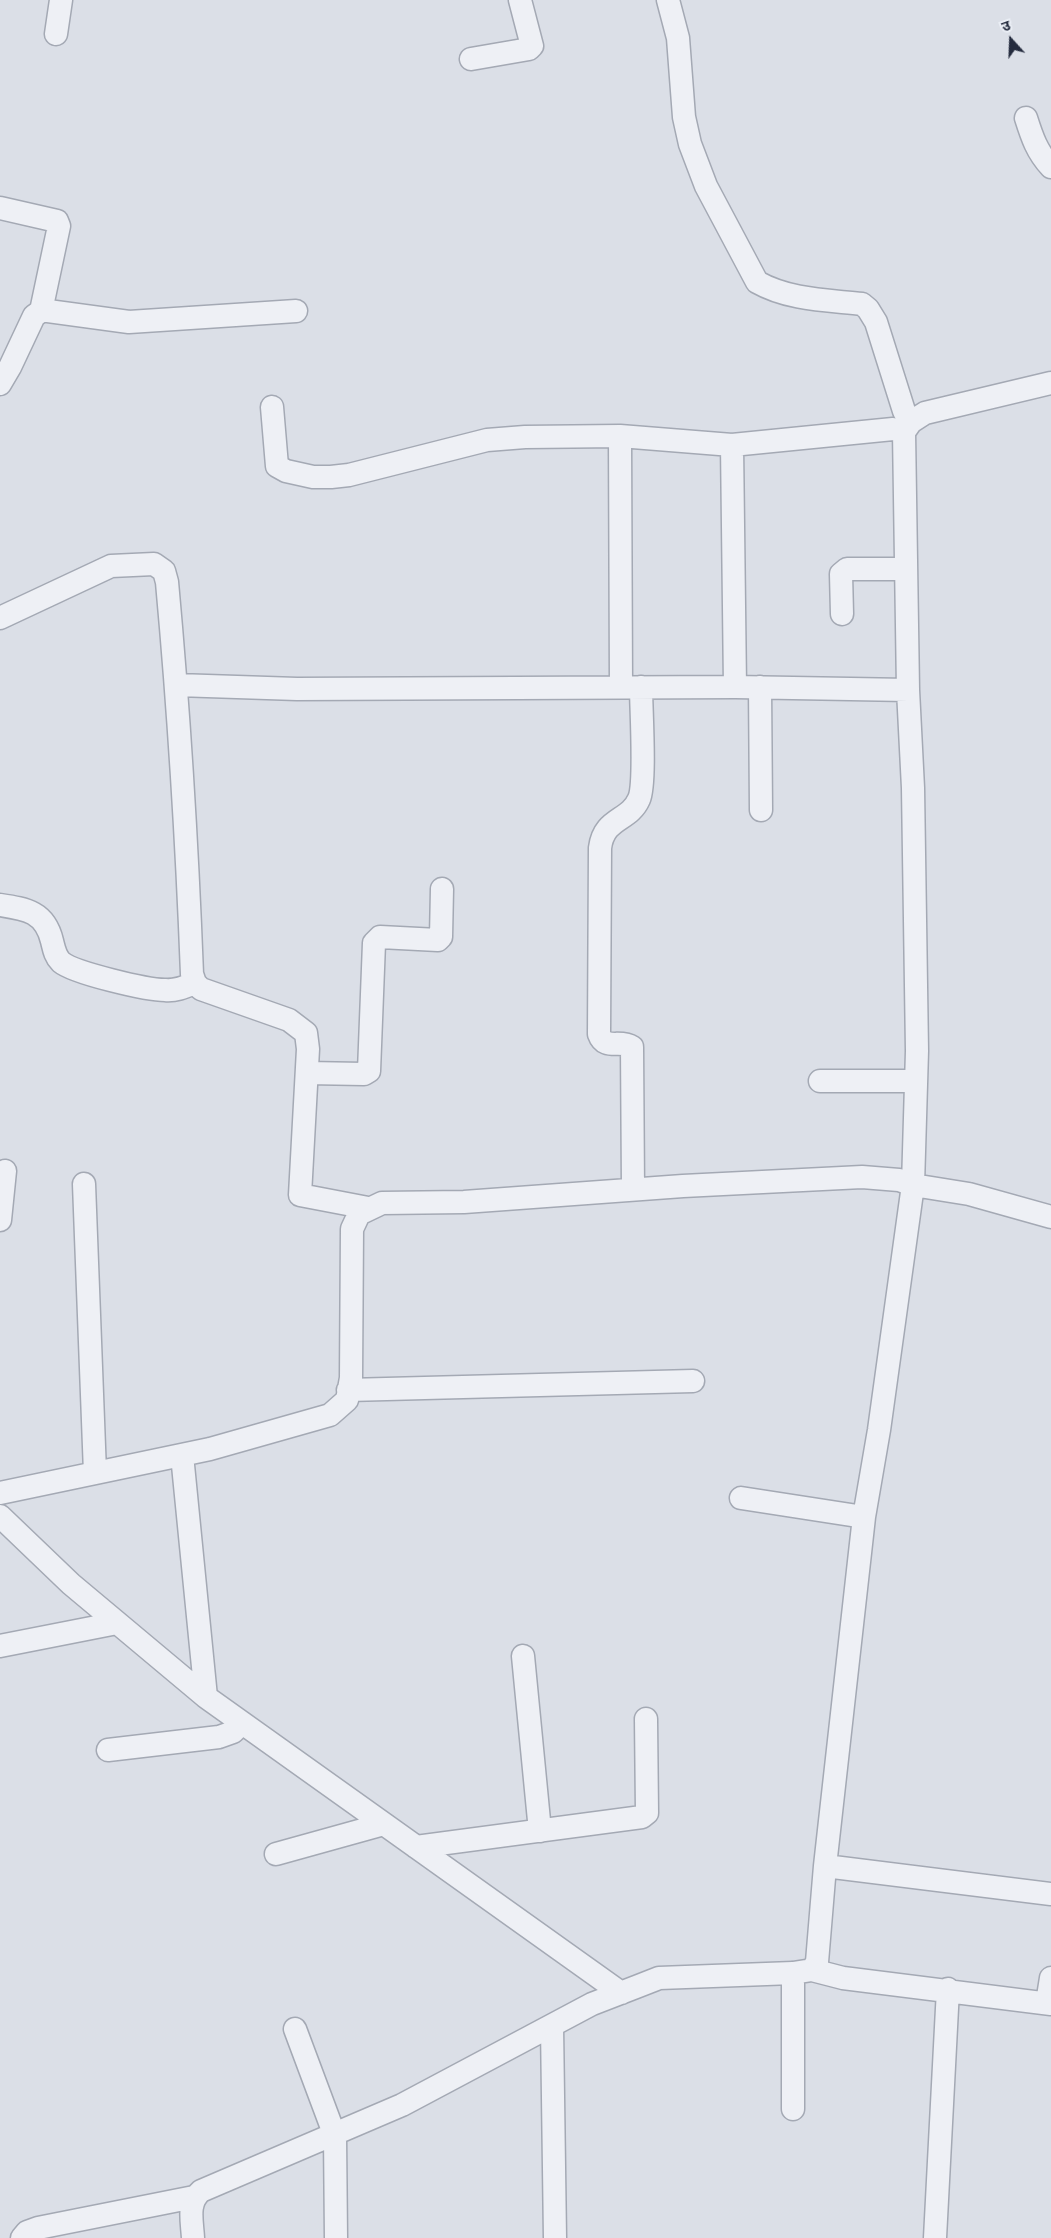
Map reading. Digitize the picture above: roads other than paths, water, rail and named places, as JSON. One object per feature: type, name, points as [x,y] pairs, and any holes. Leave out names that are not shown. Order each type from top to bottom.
[{"type":"street","points":[[56,34],[61,0]]},
{"type":"street","points":[[472,59],[532,46],[520,0]]},
{"type":"street","points":[[668,0],[678,38],[684,117],[690,144],[706,186],[757,282],[772,291],[788,296],[862,304],[868,309],[876,322],[908,427],[906,569],[908,690],[913,788],[916,1081],[913,1186],[879,1430],[864,1517],[825,1866],[817,1962],[803,1971]]},
{"type":"street","points":[[1026,118],[1040,155],[1051,167]]},
{"type":"street","points":[[0,208],[57,221],[59,226],[41,311]]},
{"type":"street","points":[[0,384],[34,316],[41,311],[48,310],[129,322],[296,312]]},
{"type":"street","points":[[272,407],[277,466],[286,471],[313,477],[349,475],[486,440],[542,436],[620,436],[732,445],[893,430],[908,427],[925,413],[1051,383]]},
{"type":"street","points":[[620,436],[631,687],[642,790],[635,807],[607,828],[602,836],[600,848],[599,1034],[602,1041],[606,1044],[627,1044],[632,1047],[633,1189]]},
{"type":"street","points":[[732,445],[734,686]]},
{"type":"street","points":[[0,618],[111,566],[154,564],[164,571],[167,582],[177,685],[194,983],[202,989],[290,1020],[306,1033],[308,1049],[300,1195],[368,1208]]},
{"type":"street","points":[[842,614],[841,574],[843,571],[847,569],[906,569]]},
{"type":"street","points":[[177,685],[297,689],[734,686],[908,690]]},
{"type":"street","points":[[760,687],[761,810]]},
{"type":"street","points":[[306,1073],[364,1074],[369,1071],[374,942],[380,937],[438,940],[441,937],[442,889]]},
{"type":"street","points":[[0,905],[34,913],[42,919],[50,932],[55,954],[62,962],[74,969],[144,988],[179,989],[194,983]]},
{"type":"street","points":[[820,1081],[916,1081]]},
{"type":"street","points":[[0,1220],[5,1171]]},
{"type":"street","points":[[0,1493],[210,1449],[330,1415],[347,1400],[351,1378],[352,1229],[359,1214],[368,1208],[382,1203],[464,1202],[633,1189],[862,1177],[899,1180],[913,1186],[969,1194],[1051,1217]]},
{"type":"street","points":[[84,1184],[95,1473]]},
{"type":"street","points":[[348,1390],[693,1380]]},
{"type":"street","points":[[182,1455],[206,1697]]},
{"type":"street","points":[[741,1498],[864,1517]]},
{"type":"street","points":[[0,1516],[71,1584],[206,1697],[621,1993]]},
{"type":"street","points":[[0,1646],[117,1623]]},
{"type":"street","points":[[523,1656],[540,1831]]},
{"type":"street","points":[[416,1847],[645,1815],[647,1812],[646,1719]]},
{"type":"street","points":[[108,1750],[219,1737],[233,1732],[242,1723]]},
{"type":"street","points":[[276,1854],[384,1824]]},
{"type":"street","points":[[825,1866],[1051,1894]]},
{"type":"street","points":[[792,2109],[803,1971]]},
{"type":"street","points":[[193,2238],[191,2205],[194,2197],[201,2190],[335,2136],[402,2105],[592,2004],[659,1978],[803,1971],[843,1978],[948,1989],[1049,2004],[1051,1978]]},
{"type":"street","points":[[935,2238],[948,1989]]},
{"type":"street","points":[[552,2026],[555,2238]]},
{"type":"street","points":[[295,2029],[335,2136],[336,2238]]},
{"type":"street","points":[[22,2238],[27,2232],[38,2228],[194,2197]]}]
